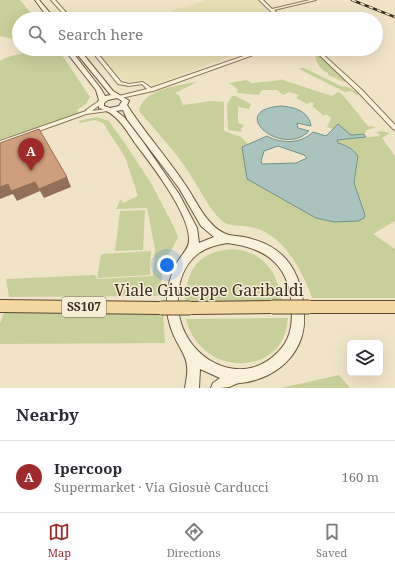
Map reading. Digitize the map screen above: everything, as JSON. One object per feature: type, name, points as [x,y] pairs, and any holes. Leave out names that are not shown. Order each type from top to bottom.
[{"type":"main road","name":"Viale Giuseppe Garibaldi","points":[[4,306],[161,308],[395,307]]},
{"type":"street","points":[[31,0],[40,12]]},
{"type":"street","points":[[37,0],[46,12]]},
{"type":"street","points":[[53,0],[64,12]]},
{"type":"street","points":[[261,0],[271,10],[314,0]]},
{"type":"street","points":[[73,56],[98,90],[102,101],[101,107],[116,114],[121,119],[173,191],[190,222],[193,233],[194,238],[190,254]]},
{"type":"street","points":[[82,56],[111,92],[125,99],[125,105],[130,116],[183,188],[200,219],[215,234],[227,239]]},
{"type":"street","points":[[98,56],[120,83],[129,85],[143,83],[151,90]]},
{"type":"street","points":[[84,113],[110,96],[120,97],[151,90],[248,56]]},
{"type":"street","points":[[322,56],[360,91],[395,128]]},
{"type":"street","points":[[0,143],[84,113],[118,110],[140,93]]},
{"type":"street","points":[[192,388],[194,367],[187,348],[180,336],[172,305],[174,278],[178,268],[190,254],[200,246],[213,241],[240,239],[268,249],[287,267],[294,282],[299,304],[297,333],[290,349],[278,363],[251,376],[237,377],[224,383],[218,388]]},
{"type":"street","points":[[187,348],[205,365],[237,377]]},
{"type":"shaded area","points":[[206,0],[256,0],[269,12],[172,12],[173,10]]},
{"type":"shaded area","points":[[102,56],[232,56],[153,85],[146,80],[129,82],[122,79]]},
{"type":"green space","points":[[0,0],[20,0],[30,12],[12,12],[12,39],[0,36]]},
{"type":"green space","points":[[63,56],[90,97],[86,104],[77,110],[79,113],[0,140],[0,61],[9,57]]},
{"type":"green space","points":[[316,56],[320,56],[348,82],[344,82],[328,75],[328,73],[322,70]]},
{"type":"green space","points":[[304,68],[343,87],[346,86],[360,94],[357,95],[351,91],[345,92],[299,69]]},
{"type":"green space","points":[[280,79],[332,96],[338,92],[342,94],[368,126],[376,127],[365,131],[367,133],[351,135],[338,124],[333,129],[327,127],[331,118],[326,114],[324,116],[312,106],[314,104],[311,102],[307,104],[296,98],[299,95],[289,92],[283,95],[277,90],[262,90],[259,95],[238,93],[236,92],[238,91],[235,87],[229,83],[246,80],[251,83],[281,80]]},
{"type":"green space","points":[[199,81],[175,93],[179,95],[183,105],[211,101],[224,102],[224,131],[241,137],[248,144],[242,147],[326,221],[358,221],[358,195],[354,183],[358,162],[348,146],[337,143],[337,140],[380,136],[378,133],[374,133],[381,131],[390,133],[382,138],[395,156],[395,221],[373,234],[395,249],[395,298],[312,298],[303,276],[290,254],[273,237],[251,227],[236,226],[225,223],[217,216],[207,203],[181,161],[139,111],[142,103],[147,97],[163,89]]},
{"type":"green space","points":[[232,96],[251,104],[249,109],[238,107],[238,123],[244,125],[241,129],[242,132],[228,130],[227,104]]},
{"type":"green space","points":[[97,117],[109,121],[128,148],[151,183],[175,229],[178,238],[169,254],[163,270],[159,296],[9,297],[6,279],[95,275],[97,279],[153,276],[155,249],[147,208],[116,209],[121,199],[123,203],[138,196],[125,157],[103,123],[95,120],[80,123],[78,121]]},
{"type":"green space","points":[[145,210],[143,250],[115,251],[120,211]]},
{"type":"green space","points":[[234,249],[255,255],[269,267],[274,274],[283,303],[185,304],[188,281],[196,264],[211,254]]},
{"type":"green space","points":[[151,251],[150,275],[97,278],[101,254]]},
{"type":"green space","points":[[163,312],[165,343],[0,344],[0,323],[4,313]]},
{"type":"green space","points":[[288,318],[284,336],[279,346],[273,352],[259,360],[247,363],[224,361],[213,356],[196,341],[190,331],[186,319]]},
{"type":"green space","points":[[339,375],[350,388],[281,388]]},
{"type":"water","points":[[281,106],[291,107],[304,113],[310,121],[311,126],[297,123],[298,128],[309,131],[298,138],[285,139],[274,136],[264,130],[258,123],[258,116],[265,109]]},
{"type":"water","points":[[338,124],[351,135],[364,134],[366,137],[337,140],[338,143],[354,151],[358,156],[354,183],[365,215],[364,218],[358,221],[334,222],[316,218],[247,179],[242,147],[267,136],[273,139],[291,142],[303,139],[313,132],[326,136]],"holes":[[[278,146],[304,155],[307,158],[296,163],[262,164],[261,161],[264,151]]]},
{"type":"building","points":[[39,129],[67,177],[39,189],[35,182],[11,191],[8,184],[0,187],[0,143]]},
{"type":"railway","points":[[352,0],[382,12]]},
{"type":"railway","points":[[383,12],[395,17]]},
{"type":"place","name":"Ipercoop","points":[[31,171]]}]
